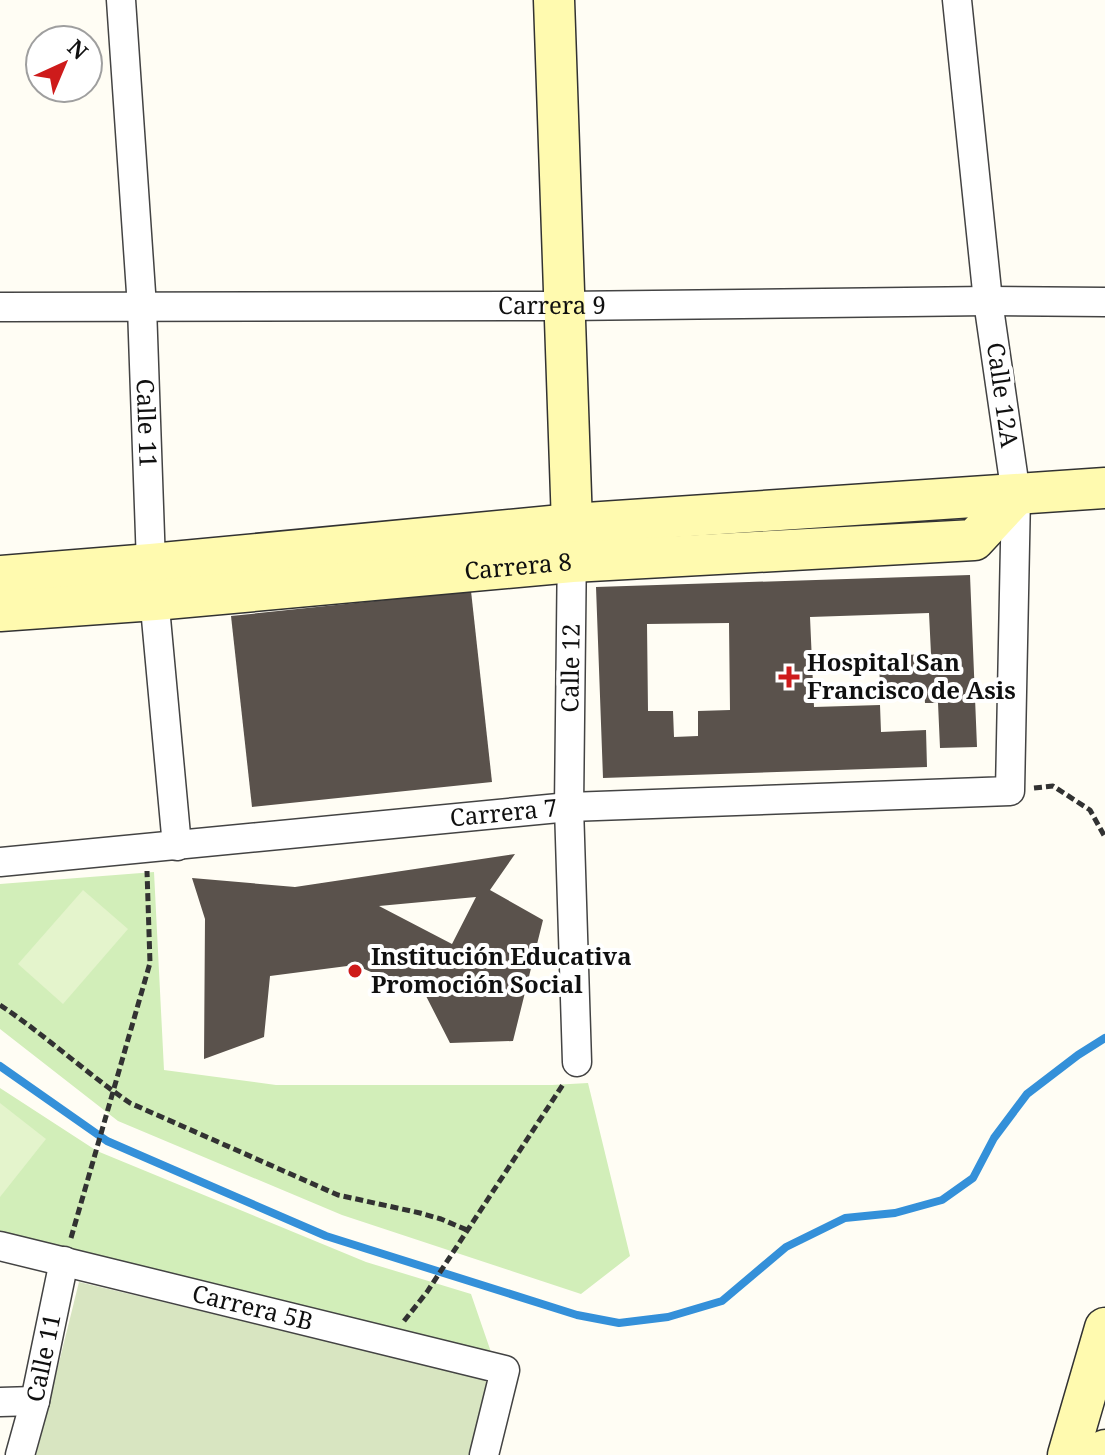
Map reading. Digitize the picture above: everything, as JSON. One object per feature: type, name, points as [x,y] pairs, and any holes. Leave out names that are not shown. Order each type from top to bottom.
[{"type":"main road","name":"Calle 12","points":[[554,0],[572,543]]},
{"type":"main road","name":"Carrera 8","points":[[0,611],[153,582],[1105,488]]},
{"type":"main road","name":"Carrera 8","points":[[0,576],[153,582]]},
{"type":"main road","points":[[1068,1455],[1096,1389],[1105,1328]]},
{"type":"street","name":"Calle 11","points":[[121,0],[142,307],[153,582],[177,846]]},
{"type":"street","name":"Calle 12A","points":[[957,0],[988,301],[1016,495],[1010,791]]},
{"type":"street","name":"Carrera 9","points":[[0,307],[1105,302]]},
{"type":"street","name":"Calle 12","points":[[572,543],[569,807],[577,1062]]},
{"type":"street","name":"Carrera 7","points":[[0,862],[569,807],[1010,791]]},
{"type":"street","name":"Carrera 5B","points":[[0,1246],[505,1370],[484,1455]]},
{"type":"street","name":"Calle 11","points":[[20,1455],[35,1401],[64,1261]]},
{"type":"street","points":[[0,1402],[35,1401]]},
{"type":"path","points":[[1010,791],[1053,786],[1090,810],[1105,837]]},
{"type":"path","points":[[64,1261],[150,963],[146,862]]},
{"type":"path","points":[[0,1005],[130,1103],[338,1195],[420,1213],[467,1230]]},
{"type":"path","points":[[427,1292],[577,1062]]},
{"type":"green space","points":[[154,872],[164,1070],[276,1085],[588,1083],[630,1256],[581,1294],[342,1215],[118,1121],[0,1029],[0,884]]},
{"type":"green space","points":[[83,890],[128,929],[63,1004],[18,964]]},
{"type":"green space","points":[[0,1088],[97,1151],[366,1262],[471,1294],[492,1355],[0,1231]]},
{"type":"green space","points":[[0,1103],[46,1139],[0,1197]]},
{"type":"green space","points":[[79,1282],[492,1380],[473,1455],[36,1455]]},
{"type":"building","points":[[970,575],[977,747],[940,748],[938,703],[925,703],[924,689],[880,690],[879,656],[931,654],[929,613],[810,617],[814,707],[880,705],[881,732],[926,730],[927,767],[603,778],[596,587]],"holes":[[[729,623],[730,710],[698,711],[698,736],[674,737],[673,711],[648,711],[647,624]]]},
{"type":"building","points":[[471,591],[492,782],[252,807],[231,616]]},
{"type":"building","points":[[515,854],[490,890],[543,920],[513,1041],[450,1043],[426,996],[355,965],[270,976],[264,1037],[204,1059],[205,919],[192,878],[295,887]],"holes":[[[476,897],[452,944],[379,906]]]},
{"type":"waterway","points":[[0,1066],[107,1141],[326,1236],[577,1315],[619,1323],[668,1317],[722,1301],[786,1247],[845,1218],[895,1213],[942,1200],[973,1178],[994,1138],[1027,1094],[1105,1038]]},
{"type":"place","name":"Hospital San Francisco de Asis","points":[[789,677]]},
{"type":"place","name":"Institución Educativa Promoción Social","points":[[355,971]]}]
